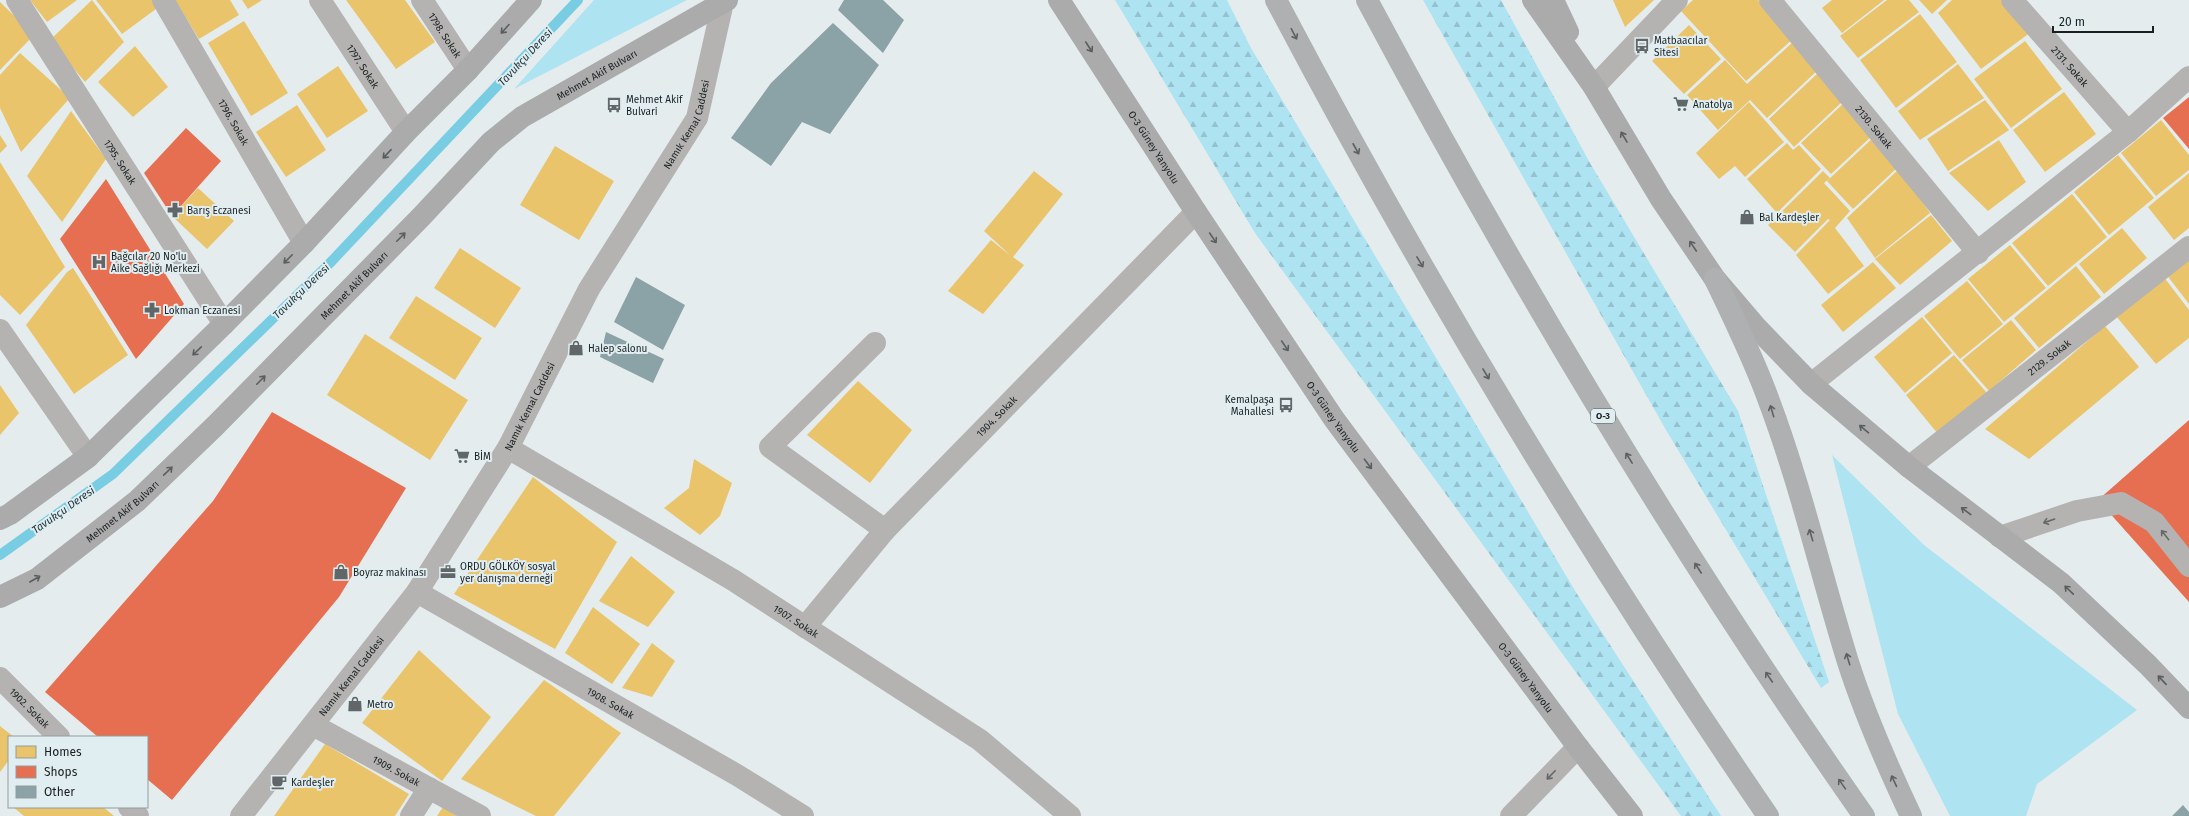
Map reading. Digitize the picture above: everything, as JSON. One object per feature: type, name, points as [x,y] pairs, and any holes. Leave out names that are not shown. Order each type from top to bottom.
[{"type":"highway","points":[[1276,0],[1394,218],[1584,537],[1686,696],[1768,816]]},
{"type":"highway","name":"O-3","points":[[1367,0],[1445,146],[1626,454],[1748,645],[1864,816]]},
{"type":"highway","points":[[1715,279],[1743,338],[1770,401],[1814,542],[1848,662],[1878,747],[1911,816]]},
{"type":"main road","points":[[0,519],[10,514],[88,457],[224,324],[304,243],[406,132],[468,70],[531,0]]},
{"type":"main road","points":[[1533,0],[1594,87],[1661,200],[1715,279],[1756,327],[1811,384],[1909,467],[2061,582],[2148,665],[2189,708]]},
{"type":"main road","points":[[1553,0],[1594,87]]},
{"type":"main road","name":"Mehmet Akif Bulvarı","points":[[0,597],[37,579],[137,501],[226,415],[416,222],[491,142],[522,117],[725,1]]},
{"type":"main road","name":"O-3 Güney Yanyolu","points":[[1060,4],[1334,419],[1578,748],[1632,816]]},
{"type":"street","name":"1795. Sokak","points":[[17,0],[224,324]]},
{"type":"street","name":"1796. Sokak","points":[[163,0],[304,243]]},
{"type":"street","name":"1797. Sokak","points":[[320,0],[406,132]]},
{"type":"street","name":"1798. Sokak","points":[[422,0],[468,70]]},
{"type":"street","points":[[1594,87],[1677,0]]},
{"type":"street","name":"2130. Sokak","points":[[1770,0],[1978,253]]},
{"type":"street","name":"2131. Sokak","points":[[2012,0],[2128,132]]},
{"type":"street","name":"Namık Kemal Caddesi","points":[[241,816],[417,592],[508,448],[589,289],[697,118],[725,1]]},
{"type":"street","points":[[1811,384],[1978,253],[2128,132],[2189,77]]},
{"type":"street","name":"1904. Sokak","points":[[805,627],[885,530],[1196,212]]},
{"type":"street","name":"2129. Sokak","points":[[1909,467],[2189,247]]},
{"type":"street","points":[[0,330],[88,457]]},
{"type":"street","points":[[875,343],[770,446],[885,530]]},
{"type":"street","name":"1907. Sokak","points":[[508,448],[733,580],[980,740],[1070,816]]},
{"type":"street","points":[[2000,536],[2077,511],[2121,503],[2154,522],[2189,566]]},
{"type":"street","name":"1908. Sokak","points":[[417,592],[737,774],[803,816]]},
{"type":"street","name":"1902. Sokak","points":[[0,678],[58,736]]},
{"type":"street","name":"1909. Sokak","points":[[313,725],[480,816]]},
{"type":"street","points":[[1511,816],[1578,748]]},
{"type":"street","points":[[411,816],[429,788]]},
{"type":"street","points":[[130,808],[138,816]]},
{"type":"green space","points":[[594,0],[687,0],[514,89]]},
{"type":"green space","points":[[1115,0],[1227,0],[1251,48],[1577,594],[1721,816],[1681,816],[1255,233]]},
{"type":"green space","points":[[1423,0],[1501,0],[1590,163],[1738,411],[1829,682],[1821,688],[1666,430]]},
{"type":"green space","points":[[1832,455],[1924,545],[2137,710],[2037,784],[2026,816],[1950,816],[1898,714]]},
{"type":"building: Homes","points":[[30,0],[77,0],[47,22]]},
{"type":"building: Homes","points":[[92,0],[124,42],[85,82],[50,40]]},
{"type":"building: Homes","points":[[96,0],[155,0],[160,6],[122,34]]},
{"type":"building: Homes","points":[[175,0],[230,0],[239,15],[199,39]]},
{"type":"building: Homes","points":[[242,0],[262,0],[248,9]]},
{"type":"building: Homes","points":[[346,0],[405,0],[435,42],[396,69]]},
{"type":"building: Homes","points":[[1613,0],[1654,0],[1625,27]]},
{"type":"building: Homes","points":[[1693,0],[1758,0],[1794,38],[1746,81],[1681,11]]},
{"type":"building: Homes","points":[[1832,0],[1884,0],[1842,33],[1822,8]]},
{"type":"building: Homes","points":[[1887,0],[1909,0],[1919,12],[1858,58],[1840,36]]},
{"type":"building: Homes","points":[[1919,0],[1947,0],[1932,14]]},
{"type":"building: Homes","points":[[1952,0],[2001,0],[2031,32],[1981,69],[1938,13]]},
{"type":"building: Homes","points":[[0,2],[34,35],[0,70]]},
{"type":"building: Homes","points":[[1920,14],[1957,62],[1896,108],[1860,60]]},
{"type":"building: Homes","points":[[244,21],[288,93],[251,116],[208,43]]},
{"type":"building: Homes","points":[[1689,25],[1721,59],[1684,94],[1652,61]]},
{"type":"building: Homes","points":[[1794,41],[1820,68],[1767,118],[1750,100],[1718,130],[1687,95],[1725,60],[1747,84]]},
{"type":"building: Homes","points":[[2025,41],[2062,89],[2011,128],[1974,79]]},
{"type":"building: Homes","points":[[135,46],[168,87],[133,117],[98,82]]},
{"type":"building: Homes","points":[[20,53],[70,98],[21,152],[0,108],[0,75]]},
{"type":"building: Homes","points":[[1958,64],[1984,98],[1920,140],[1898,111]]},
{"type":"building: Homes","points":[[338,66],[368,111],[327,138],[297,94]]},
{"type":"building: Homes","points":[[1818,73],[1843,101],[1794,147],[1769,119]]},
{"type":"building: Homes","points":[[2064,92],[2096,134],[2045,172],[2013,130]]},
{"type":"building: Homes","points":[[1985,100],[2009,130],[1948,171],[1927,139]]},
{"type":"building: Homes","points":[[1749,102],[1784,142],[1745,177],[1735,166],[1719,179],[1696,153]]},
{"type":"building: Homes","points":[[1845,102],[1875,133],[1831,174],[1801,143]]},
{"type":"building: Homes","points":[[297,105],[326,150],[286,177],[256,132]]},
{"type":"building: Homes","points":[[71,111],[106,159],[62,222],[27,176]]},
{"type":"building: Homes","points":[[2161,120],[2189,155],[2189,170],[2156,196],[2121,153]]},
{"type":"building: Homes","points":[[0,135],[7,146],[0,153]]},
{"type":"building: Homes","points":[[1876,135],[1898,167],[1853,209],[1827,181]]},
{"type":"building: Homes","points":[[1999,140],[2026,182],[1988,211],[1949,173]]},
{"type":"building: Homes","points":[[1787,143],[1793,150],[1799,145],[1821,169],[1777,213],[1747,179]]},
{"type":"building: Homes","points":[[555,146],[614,181],[579,240],[520,205]]},
{"type":"building: Homes","points":[[2118,155],[2154,198],[2109,235],[2074,192]]},
{"type":"building: Homes","points":[[0,162],[65,267],[20,315],[0,295]]},
{"type":"building: Homes","points":[[1899,169],[1930,213],[1875,258],[1847,218]]},
{"type":"building: Homes","points":[[1034,171],[1063,194],[1013,257],[1024,265],[983,314],[948,291],[991,240],[1011,256],[984,231]]},
{"type":"building: Homes","points":[[1823,171],[1830,178],[1824,183],[1850,211],[1835,228],[1864,266],[1828,294],[1796,255],[1830,220],[1828,219],[1795,252],[1768,225]]},
{"type":"building: Homes","points":[[2189,173],[2189,228],[2174,240],[2148,207]]},
{"type":"building: Homes","points":[[198,188],[234,221],[207,249],[172,216]]},
{"type":"building: Homes","points":[[2072,194],[2107,237],[2048,286],[2012,243]]},
{"type":"building: Homes","points":[[1931,215],[1952,241],[1900,285],[1875,259]]},
{"type":"building: Homes","points":[[2122,228],[2147,258],[2104,294],[2079,264]]},
{"type":"building: Homes","points":[[2010,245],[2046,288],[2004,322],[1968,279]]},
{"type":"building: Homes","points":[[460,248],[521,288],[495,328],[434,288]]},
{"type":"building: Homes","points":[[2189,255],[2189,304],[2166,274]]},
{"type":"building: Homes","points":[[1873,262],[1896,288],[1843,332],[1821,305]]},
{"type":"building: Homes","points":[[2076,266],[2101,297],[2039,348],[2014,318]]},
{"type":"building: Homes","points":[[73,268],[128,355],[74,394],[26,325],[67,272]]},
{"type":"building: Homes","points":[[2163,276],[2189,310],[2189,338],[2156,364],[2116,316]]},
{"type":"building: Homes","points":[[1967,281],[2003,324],[1960,359],[1924,316]]},
{"type":"building: Homes","points":[[416,296],[482,338],[455,380],[389,338]]},
{"type":"building: Homes","points":[[1922,317],[1952,353],[1905,393],[1874,357]]},
{"type":"building: Homes","points":[[2011,320],[2036,350],[1989,391],[1962,360]]},
{"type":"building: Homes","points":[[2105,326],[2139,367],[2029,459],[1985,429]]},
{"type":"building: Homes","points":[[365,334],[468,400],[430,460],[327,395]]},
{"type":"building: Homes","points":[[1954,355],[1987,393],[1938,434],[1906,395]]},
{"type":"building: Homes","points":[[858,381],[912,430],[870,483],[807,435]]},
{"type":"building: Homes","points":[[0,385],[19,413],[0,435]]},
{"type":"building: Homes","points":[[694,459],[732,483],[720,516],[700,535],[664,508],[689,488]]},
{"type":"building: Homes","points":[[533,477],[617,542],[555,649],[454,594]]},
{"type":"building: Homes","points":[[631,556],[675,592],[648,627],[599,601]]},
{"type":"building: Homes","points":[[593,607],[640,644],[612,684],[565,653]]},
{"type":"building: Homes","points":[[652,643],[675,661],[652,697],[622,688]]},
{"type":"building: Homes","points":[[419,650],[491,717],[442,781],[362,723]]},
{"type":"building: Homes","points":[[544,680],[621,733],[554,816],[536,816],[461,779]]},
{"type":"building: Homes","points":[[0,726],[13,736],[8,736],[8,761],[0,772]]},
{"type":"building: Homes","points":[[325,744],[409,794],[395,816],[274,816]]},
{"type":"building: Homes","points":[[443,807],[457,816],[437,816]]},
{"type":"building: Homes","points":[[14,808],[104,808],[114,816],[24,816]]},
{"type":"building: Shops","points":[[2189,97],[2189,149],[2163,118]]},
{"type":"building: Shops","points":[[186,128],[221,161],[172,216],[144,173]]},
{"type":"building: Shops","points":[[106,179],[184,304],[136,359],[60,239]]},
{"type":"building: Shops","points":[[272,412],[406,488],[339,597],[172,800],[148,780],[148,736],[97,736],[45,692],[213,501]]},
{"type":"building: Shops","points":[[2189,420],[2189,602],[2098,500]]},
{"type":"building: Other","points":[[844,0],[883,0],[904,20],[883,53],[838,10]]},
{"type":"building: Other","points":[[833,23],[879,65],[830,134],[802,122],[771,166],[731,138],[771,83]]},
{"type":"building: Other","points":[[636,277],[685,305],[663,350],[614,322]]},
{"type":"building: Other","points":[[606,332],[664,359],[653,383],[600,357]]},
{"type":"building: Other","points":[[2183,805],[2189,812],[2189,816],[2172,816]]},
{"type":"waterway","name":"Tavukçu Deresi","points":[[0,555],[113,474],[329,264],[578,0]]},
{"type":"place","name":"Matbaacılar Sitesi","points":[[1642,46]]},
{"type":"place","name":"Anatolya","points":[[1681,104]]},
{"type":"place","name":"Mehmet Akif Bulvari","points":[[614,105]]},
{"type":"place","name":"Barış Eczanesi","points":[[175,210]]},
{"type":"place","name":"Bal Kardeşler","points":[[1747,217]]},
{"type":"place","name":"Bağcılar 20 No'lu Aike Sağlığı Merkezi","points":[[99,262]]},
{"type":"place","name":"Lokman Eczanesi","points":[[152,310]]},
{"type":"place","name":"Halep salonu","points":[[576,348]]},
{"type":"place","name":"Kemalpaşa Mahallesi","points":[[1286,405]]},
{"type":"place","name":"BİM","points":[[462,456]]},
{"type":"place","name":"Boyraz makinası","points":[[341,572]]},
{"type":"place","name":"ORDU GÖLKÖY sosyal yer danışma derneği","points":[[448,572]]},
{"type":"place","name":"Metro","points":[[355,704]]},
{"type":"place","name":"Kardeşler","points":[[279,782]]}]
